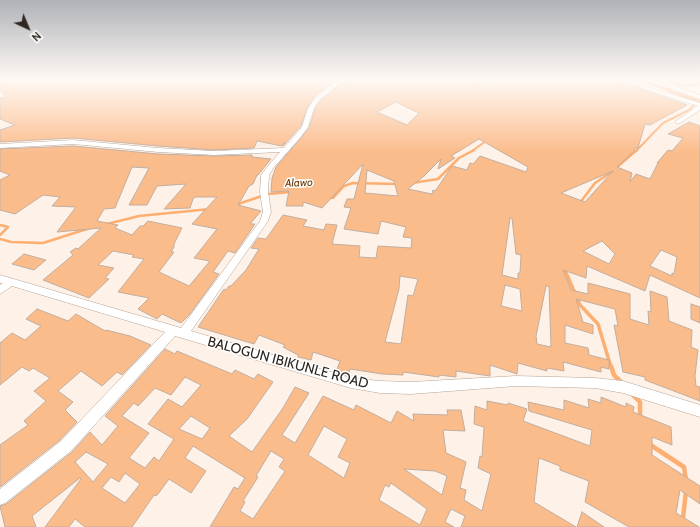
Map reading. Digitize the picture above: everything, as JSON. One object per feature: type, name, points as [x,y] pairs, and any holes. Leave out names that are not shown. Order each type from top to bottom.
[{"type":"street","points":[[0,498],[66,446],[178,332],[264,221],[267,212],[264,192],[265,175],[305,127],[313,105]]},
{"type":"street","points":[[678,122],[697,105]]},
{"type":"street","points":[[0,146],[73,142],[158,150],[214,153],[287,150]]},
{"type":"street","points":[[0,290],[5,281]]},
{"type":"street","name":"BALOGUN IBIKUNLE ROAD","points":[[5,281],[351,382],[380,387],[411,388],[516,381],[595,383],[623,388],[700,411]]},
{"type":"building","points":[[0,105],[309,105],[301,126],[283,146],[285,142],[282,146],[257,141],[254,148],[214,150],[73,138],[0,142],[0,130],[15,125],[0,119]]},
{"type":"building","points":[[318,105],[391,105],[377,112],[407,125],[419,113],[401,105],[687,105],[650,125],[645,124],[638,148],[635,148],[634,151],[617,167],[632,173],[630,182],[636,174],[650,179],[657,163],[668,150],[672,151],[683,138],[668,134],[689,122],[700,126],[700,298],[650,275],[645,291],[587,266],[586,278],[563,270],[571,290],[588,294],[588,283],[630,294],[630,319],[649,325],[648,311],[651,312],[650,291],[667,297],[669,321],[692,330],[691,347],[698,350],[695,376],[696,386],[700,387],[700,401],[645,380],[645,377],[623,372],[614,325],[618,326],[615,309],[576,299],[583,322],[593,325],[593,334],[565,325],[565,343],[588,348],[589,355],[609,360],[609,369],[601,367],[601,372],[563,362],[564,371],[547,368],[547,371],[518,363],[517,374],[490,365],[490,376],[456,371],[456,377],[439,375],[439,377],[403,372],[403,375],[382,374],[350,369],[348,376],[336,372],[340,361],[313,352],[311,360],[298,357],[298,355],[283,347],[285,345],[259,335],[254,344],[198,327],[224,289],[226,290],[229,286],[231,286],[246,270],[259,249],[251,248],[258,238],[266,239],[283,215],[307,220],[303,226],[324,230],[326,224],[337,225],[332,244],[360,246],[359,257],[376,258],[378,246],[411,248],[412,238],[403,237],[406,227],[381,221],[378,234],[344,229],[351,208],[344,207],[347,199],[354,199],[363,164],[322,208],[303,202],[303,206],[286,206],[289,191],[271,192],[272,178],[276,167],[309,128]],"holes":[[[479,139],[528,167],[526,172],[480,156],[473,164],[470,163],[467,170],[452,166],[435,191],[433,190],[432,194],[408,189],[441,159],[438,169],[455,158],[451,156]],[[367,170],[394,181],[398,196],[365,193]],[[613,171],[585,202],[561,193]],[[510,218],[512,218],[516,254],[521,255],[520,273],[518,273],[518,279],[502,275]],[[602,241],[615,254],[609,264],[583,251]],[[661,250],[677,257],[674,274],[672,273],[672,276],[650,266]],[[400,276],[418,279],[413,296],[408,295],[401,344],[385,342],[399,289]],[[505,285],[520,289],[522,311],[501,306]],[[546,286],[549,286],[551,347],[537,344],[536,336]]]},
{"type":"building","points":[[73,146],[158,154],[214,156],[252,155],[252,157],[271,159],[257,175],[253,184],[249,186],[238,205],[261,211],[250,224],[255,224],[235,253],[228,251],[213,272],[219,274],[190,314],[181,323],[162,314],[157,319],[138,309],[149,298],[118,292],[144,259],[132,257],[134,255],[113,251],[98,265],[114,268],[105,278],[109,279],[89,298],[43,280],[73,255],[70,252],[76,248],[78,249],[101,228],[57,232],[76,207],[52,206],[60,197],[43,195],[15,214],[0,210],[0,180],[10,175],[0,171],[0,149]],"holes":[[[132,167],[149,168],[129,205],[147,205],[157,186],[186,184],[164,209],[190,208],[195,197],[217,197],[192,224],[217,229],[194,258],[210,261],[189,286],[159,272],[174,252],[171,252],[182,228],[148,221],[143,226],[140,226],[132,235],[115,228],[118,225],[97,221],[104,209],[115,208]]]},
{"type":"building","points":[[24,254],[46,260],[34,270],[12,264]]},
{"type":"building","points":[[691,304],[700,307],[700,323],[691,319]]},
{"type":"building","points":[[37,309],[68,321],[76,314],[105,331],[130,336],[151,345],[122,375],[117,372],[102,386],[81,371],[58,391],[73,402],[65,410],[77,422],[60,440],[0,487],[0,445],[28,425],[24,421],[46,401],[34,391],[50,378],[33,368],[29,371],[22,367],[0,385],[0,343],[12,333],[25,340],[41,326],[26,319]]},
{"type":"building","points":[[165,349],[175,354],[177,351],[232,374],[235,370],[254,379],[258,374],[273,382],[247,419],[229,436],[252,452],[283,408],[295,387],[309,393],[282,435],[295,443],[323,396],[354,410],[356,405],[391,423],[397,411],[414,421],[413,414],[448,415],[447,410],[461,410],[465,431],[443,430],[446,453],[466,462],[460,488],[466,490],[464,500],[482,511],[491,474],[478,468],[480,456],[482,457],[484,427],[474,424],[475,406],[487,410],[487,401],[508,405],[508,403],[527,409],[523,421],[590,446],[592,430],[529,411],[528,402],[564,410],[564,400],[589,408],[588,399],[601,403],[601,397],[626,407],[626,403],[634,407],[633,412],[671,427],[672,445],[652,437],[652,455],[700,486],[700,504],[680,490],[676,513],[699,527],[629,527],[585,502],[589,481],[560,470],[560,466],[539,458],[534,502],[576,527],[461,527],[465,516],[451,509],[445,522],[454,527],[210,527],[234,487],[238,489],[245,478],[193,446],[185,458],[206,471],[191,493],[169,479],[158,494],[156,496],[154,495],[132,527],[85,527],[75,519],[69,527],[45,527],[81,479],[80,478],[32,516],[36,527],[5,527],[0,506],[6,504],[72,452],[90,432],[102,445],[118,426],[105,416]],"holes":[[[185,377],[201,385],[182,407],[168,399],[148,424],[174,439],[159,461],[154,457],[145,468],[129,458],[149,433],[122,416],[134,403],[138,406],[155,388],[171,395]],[[191,416],[210,428],[202,439],[179,429]],[[324,426],[347,439],[338,457],[350,463],[344,478],[308,455]],[[271,451],[284,459],[279,467],[285,471],[253,519],[240,511],[245,502],[243,501],[258,477],[256,476]],[[86,452],[108,464],[93,482],[75,462]],[[404,469],[435,471],[447,476],[442,495]],[[125,473],[140,484],[125,503],[102,488],[111,477],[119,482]],[[391,483],[427,509],[420,525],[379,500],[385,485],[389,487]]]},
{"type":"building","points":[[582,512],[604,527],[577,527]]},
{"type":"waterway","points":[[637,150],[663,123],[689,110],[694,105]]},
{"type":"waterway","name":"Alawo","points":[[472,151],[486,141]]},
{"type":"waterway","name":"Alawo","points":[[412,183],[438,179],[459,158],[474,150]]},
{"type":"waterway","points":[[579,204],[595,183],[610,173],[637,150]]},
{"type":"waterway","name":"Alawo","points":[[330,197],[333,198],[344,186],[353,183],[398,184]]},
{"type":"waterway","name":"Alawo","points":[[235,205],[268,194],[291,192]]},
{"type":"waterway","name":"Alawo","points":[[107,224],[139,216],[210,209]]},
{"type":"waterway","name":"Alawo","points":[[0,225],[8,227],[0,235]]},
{"type":"waterway","name":"Alawo","points":[[0,239],[11,242],[43,243],[90,228]]},
{"type":"waterway","points":[[564,268],[580,305],[598,324],[611,367]]},
{"type":"waterway","points":[[611,366],[614,375],[621,382]]},
{"type":"waterway","points":[[632,394],[640,402],[640,419]]},
{"type":"waterway","points":[[649,444],[684,467],[686,480]]},
{"type":"waterway","points":[[682,527],[686,491]]}]
